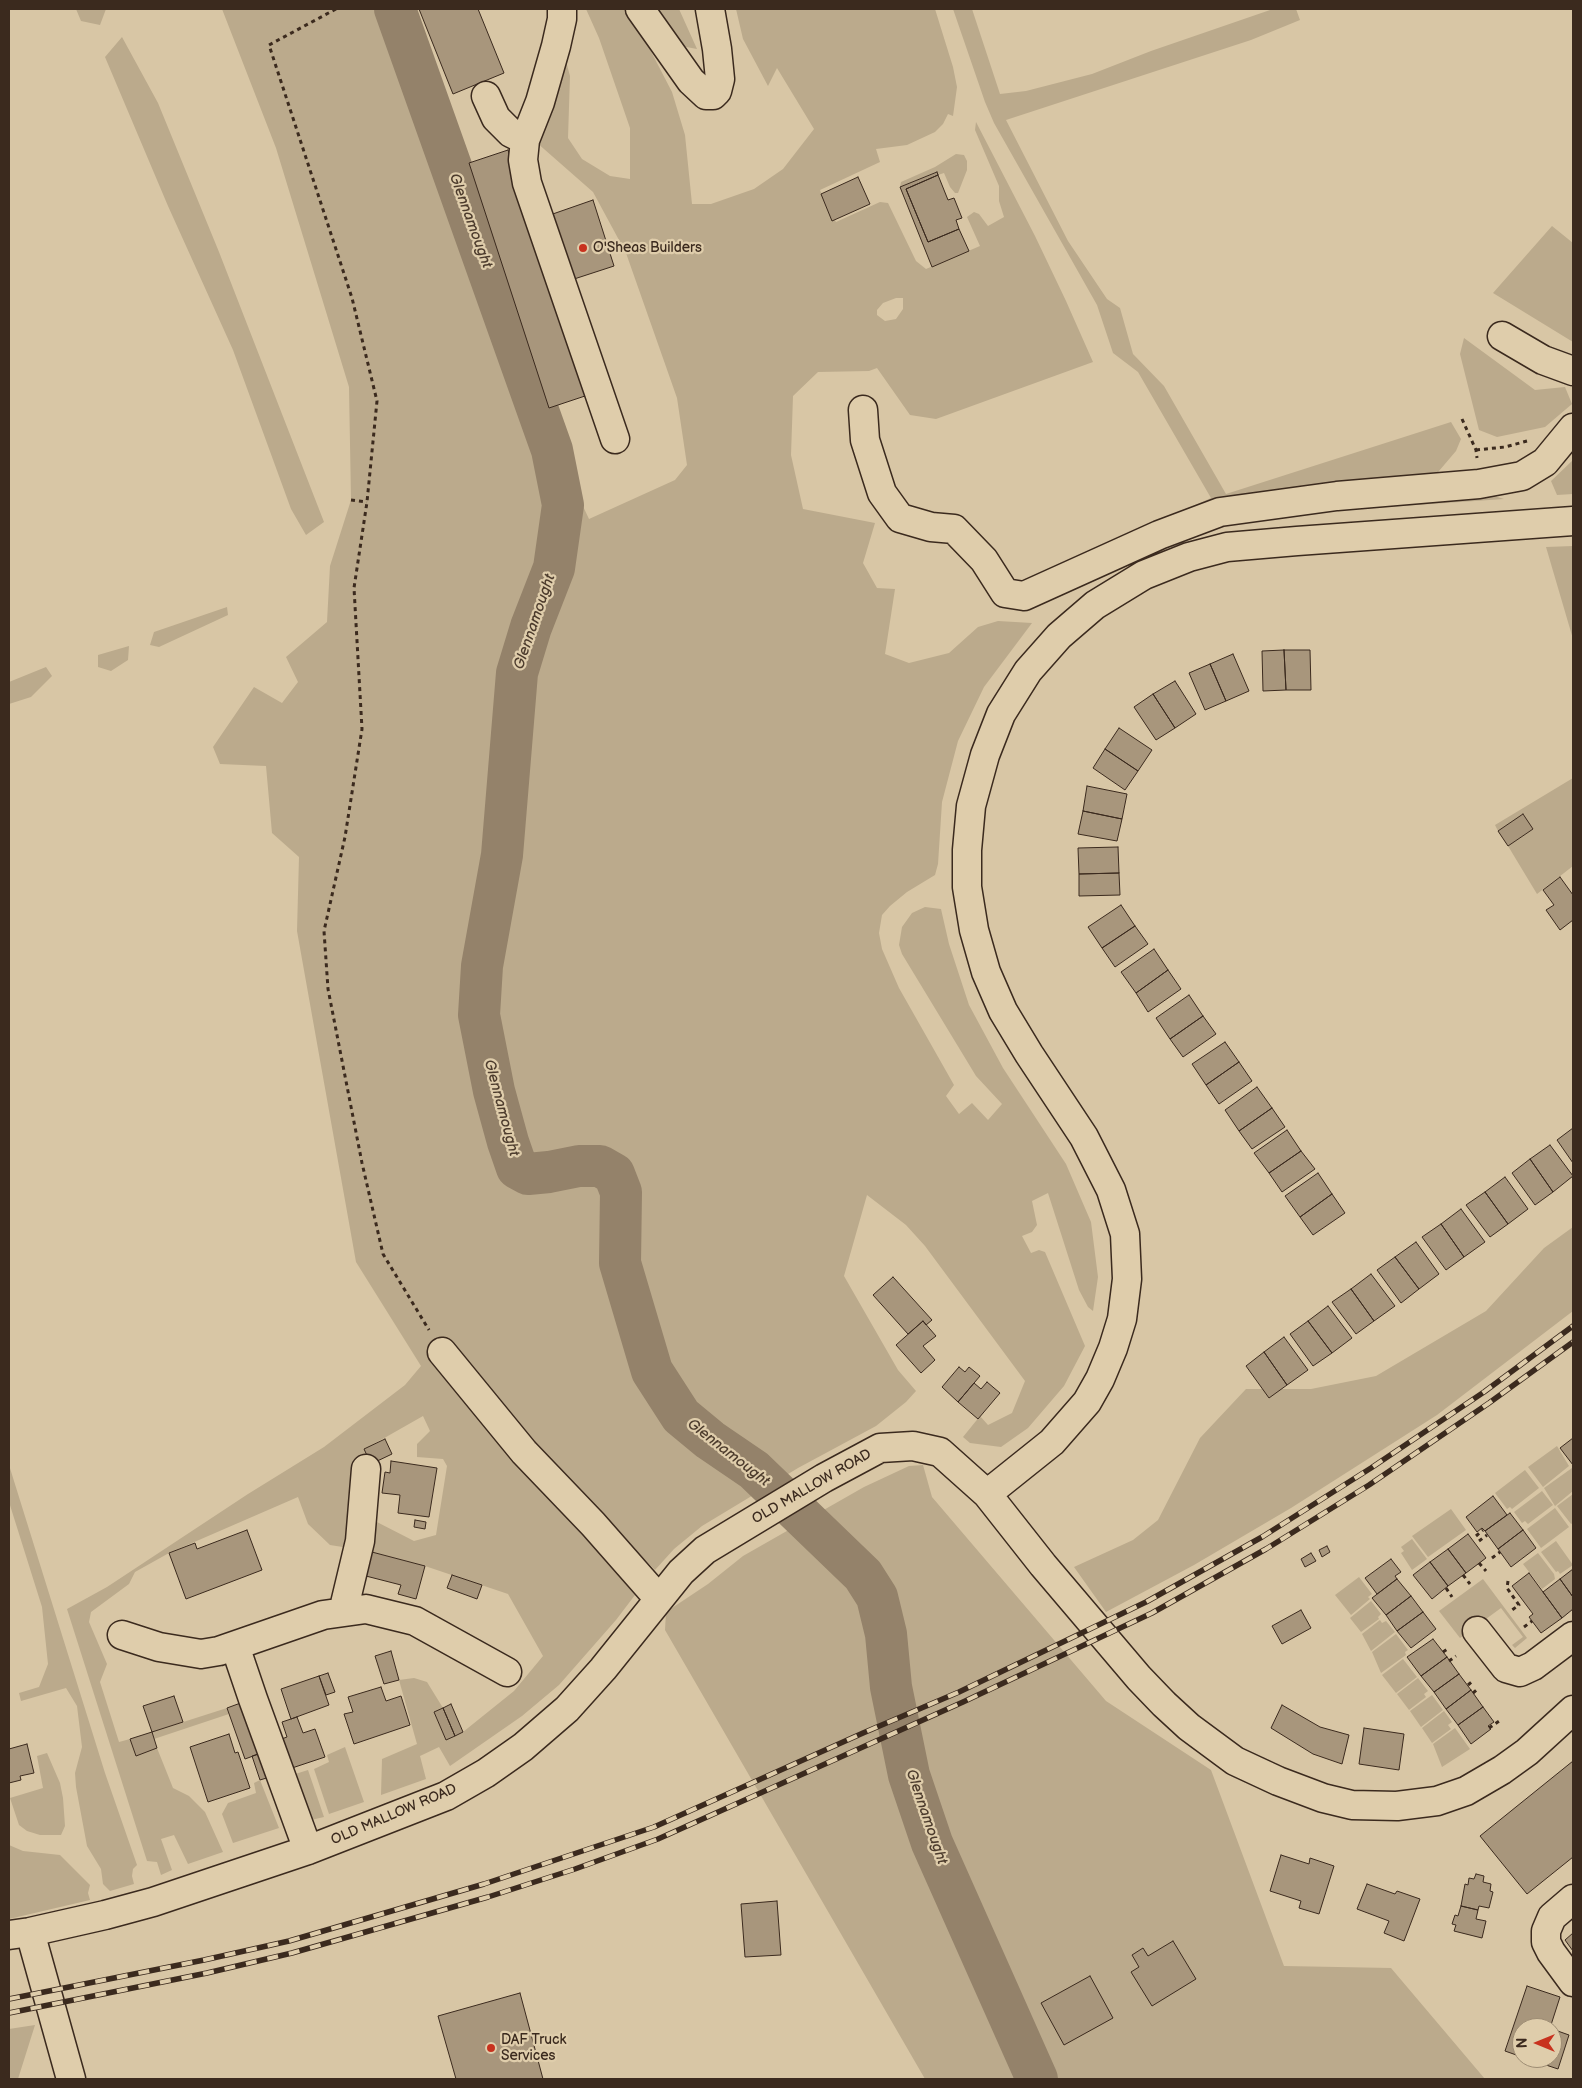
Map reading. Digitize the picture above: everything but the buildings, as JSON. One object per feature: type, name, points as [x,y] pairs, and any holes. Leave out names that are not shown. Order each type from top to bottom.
[{"type":"street","points":[[562,9],[562,19],[556,46],[540,102],[524,140],[522,160],[527,183],[615,439]]},
{"type":"street","points":[[640,9],[691,81],[706,95],[713,95],[717,91],[720,79],[710,9]]},
{"type":"street","points":[[486,96],[496,118],[511,133],[524,140]]},
{"type":"street","points":[[1502,336],[1543,360],[1573,371]]},
{"type":"street","points":[[863,410],[865,440],[882,493],[900,518],[931,527],[954,529],[984,560],[1005,593],[1024,596],[1159,535],[1220,512],[1337,496],[1480,484],[1522,476],[1545,462],[1568,435]]},
{"type":"street","points":[[987,1494],[1052,1442],[1087,1402],[1100,1379],[1113,1348],[1122,1318],[1127,1279],[1125,1234],[1111,1190],[1084,1137],[1003,1011],[986,972],[974,930],[967,887],[967,850],[971,806],[985,755],[1001,714],[1028,671],[1059,636],[1094,605],[1144,575],[1188,557],[1227,547],[1573,522]]},
{"type":"street","points":[[442,1352],[524,1452],[594,1524],[659,1599]]},
{"type":"street","name":"OLD MALLOW ROAD","points":[[19,1934],[106,1915],[154,1902],[308,1850],[446,1796],[486,1773],[523,1747],[567,1709],[603,1670],[682,1572],[705,1550],[824,1478],[880,1448],[913,1446],[940,1452],[987,1494],[1043,1565],[1139,1678],[1189,1727],[1235,1761],[1278,1781],[1314,1794],[1352,1804],[1380,1806],[1412,1805],[1451,1797],[1502,1770],[1527,1752],[1573,1710]]},
{"type":"street","points":[[343,1612],[360,1541],[366,1468]]},
{"type":"street","points":[[122,1635],[159,1647],[201,1654],[235,1646],[323,1615],[366,1609],[415,1621],[507,1672]]},
{"type":"street","points":[[1477,1631],[1506,1668],[1520,1672],[1533,1666],[1573,1636]]},
{"type":"street","points":[[235,1646],[308,1850]]},
{"type":"street","points":[[1573,1899],[1552,1917],[1546,1931],[1546,1942],[1551,1952],[1573,1982]]},
{"type":"street","points":[[19,1934],[71,2079]]},
{"type":"path","points":[[336,9],[269,45],[352,298],[377,401],[367,502],[354,588],[362,729],[345,837],[324,931],[328,989],[362,1163],[383,1254],[442,1352]]},
{"type":"path","points":[[1462,419],[1476,450],[1480,484]]},
{"type":"path","points":[[1476,450],[1505,447],[1542,438],[1568,435]]},
{"type":"path","points":[[351,500],[367,502]]},
{"type":"path","points":[[1476,1536],[1484,1530]]},
{"type":"path","points":[[1480,1541],[1487,1535]]},
{"type":"path","points":[[1492,1558],[1500,1552]]},
{"type":"path","points":[[1480,1563],[1486,1572]]},
{"type":"path","points":[[1463,1575],[1470,1584]]},
{"type":"path","points":[[1508,1581],[1507,1588],[1519,1604],[1512,1610]]},
{"type":"path","points":[[1446,1588],[1452,1597]]},
{"type":"path","points":[[1524,1627],[1532,1621]]},
{"type":"path","points":[[1443,1652],[1449,1648]]},
{"type":"path","points":[[1449,1661],[1456,1656]]},
{"type":"path","points":[[1468,1685],[1474,1680]]},
{"type":"path","points":[[1473,1693],[1480,1688]]},
{"type":"path","points":[[1489,1728],[1502,1718]]},
{"type":"shaded area","points":[[76,9],[106,9],[100,25],[81,21]]},
{"type":"shaded area","points":[[222,9],[405,9],[564,466],[589,519],[675,480],[687,465],[677,398],[626,253],[593,192],[536,142],[564,54],[570,76],[568,138],[582,159],[610,176],[630,179],[630,128],[599,38],[586,9],[629,9],[672,92],[685,135],[692,204],[711,204],[754,189],[783,169],[814,129],[777,68],[768,86],[743,39],[736,9],[935,9],[953,67],[957,87],[953,116],[948,114],[943,124],[935,132],[907,145],[876,149],[880,162],[820,190],[832,220],[836,222],[880,202],[888,203],[916,261],[926,269],[980,246],[967,217],[974,212],[979,214],[988,226],[1004,217],[999,201],[999,186],[975,130],[976,122],[1035,236],[1093,362],[936,419],[910,415],[877,368],[869,371],[818,372],[793,396],[791,455],[803,509],[875,523],[863,563],[877,588],[895,589],[885,654],[909,663],[949,653],[978,627],[998,621],[1032,623],[984,687],[958,741],[942,802],[938,864],[935,875],[907,892],[890,906],[882,915],[879,933],[882,949],[899,988],[954,1085],[946,1096],[959,1114],[972,1103],[988,1120],[1002,1104],[976,1076],[902,954],[899,945],[902,927],[912,913],[925,907],[941,909],[949,944],[969,1005],[1003,1068],[1066,1164],[1091,1222],[1098,1277],[1093,1311],[1088,1307],[1079,1290],[1048,1193],[1032,1201],[1037,1225],[1032,1232],[1022,1236],[1031,1253],[1039,1250],[1045,1252],[1085,1346],[1064,1386],[1028,1428],[1001,1447],[970,1443],[963,1437],[980,1416],[988,1425],[1012,1413],[1025,1381],[925,1246],[906,1225],[867,1195],[844,1276],[898,1370],[916,1391],[906,1402],[876,1426],[798,1468],[702,1526],[674,1549],[655,1570],[532,1445],[452,1383],[635,1595],[616,1620],[559,1685],[522,1716],[450,1766],[439,1747],[420,1756],[426,1779],[381,1795],[382,1759],[417,1744],[399,1680],[414,1678],[427,1682],[443,1708],[434,1712],[446,1740],[463,1732],[514,1691],[543,1656],[508,1594],[425,1566],[368,1551],[330,1545],[308,1524],[298,1497],[169,1553],[135,1572],[129,1584],[91,1612],[89,1622],[107,1664],[100,1682],[119,1742],[130,1739],[136,1755],[157,1748],[173,1788],[189,1796],[205,1812],[223,1852],[188,1864],[174,1835],[161,1839],[172,1870],[161,1875],[157,1862],[147,1861],[67,1609],[107,1587],[248,1494],[324,1447],[405,1385],[421,1366],[356,1262],[297,931],[299,857],[272,833],[266,766],[220,764],[213,747],[254,687],[282,703],[298,682],[286,657],[327,622],[330,566],[351,500],[349,387],[276,148]],"holes":[[[896,298],[903,298],[903,309],[896,319],[885,321],[877,315],[877,310],[883,303]],[[423,1416],[430,1431],[417,1444],[417,1457],[443,1459],[447,1466],[436,1535],[414,1541],[371,1519],[378,1461],[371,1464],[365,1449]]]},
{"type":"shaded area","points":[[652,9],[679,9],[697,49],[681,46]]},
{"type":"shaded area","points":[[953,9],[972,9],[1000,94],[1026,91],[1092,74],[1151,51],[1273,9],[1296,9],[1300,20],[1251,40],[1006,120],[1068,241],[1107,299],[1120,308],[1133,354],[1164,386],[1226,494],[1451,422],[1461,439],[1456,451],[1433,478],[1121,538],[1211,498],[1138,372],[1113,353],[1097,305],[994,123]]},
{"type":"shaded area","points":[[122,37],[158,103],[219,252],[324,522],[306,535],[291,509],[233,350],[168,206],[105,57]]},
{"type":"shaded area","points":[[956,154],[964,155],[967,161],[967,170],[958,193],[955,193],[950,187],[944,173],[938,175],[936,172],[900,187],[901,182],[935,167]]},
{"type":"shaded area","points":[[1552,226],[1573,243],[1573,342],[1493,293]]},
{"type":"shaded area","points":[[1464,338],[1535,390],[1565,387],[1572,404],[1545,427],[1497,437],[1479,430],[1460,354]]},
{"type":"shaded area","points":[[1573,460],[1573,494],[1557,495],[1551,481]]},
{"type":"shaded area","points":[[1491,495],[1504,499],[1242,517]]},
{"type":"shaded area","points":[[1573,546],[1573,639],[1546,547]]},
{"type":"shaded area","points":[[227,607],[228,615],[159,647],[150,645],[154,632]]},
{"type":"shaded area","points":[[129,646],[128,660],[111,671],[98,667],[98,655]]},
{"type":"shaded area","points":[[46,667],[52,676],[31,697],[9,704],[9,682]]},
{"type":"shaded area","points":[[1573,778],[1573,866],[1537,894],[1508,846],[1533,829],[1523,814],[1498,831],[1495,825]]},
{"type":"shaded area","points":[[1573,1227],[1573,1311],[1437,1415],[1291,1508],[1194,1565],[1106,1612],[1074,1567],[1133,1540],[1158,1520],[1200,1438],[1246,1389],[1311,1389],[1376,1376],[1486,1311],[1544,1248]]},
{"type":"shaded area","points":[[1557,1446],[1569,1466],[1543,1487],[1528,1467]]},
{"type":"shaded area","points":[[9,1465],[105,1773],[137,1865],[133,1869],[134,1884],[110,1891],[103,1884],[101,1869],[87,1846],[76,1787],[75,1773],[82,1747],[77,1706],[66,1688],[21,1701],[19,1693],[39,1687],[48,1664],[42,1607],[9,1502]]},
{"type":"shaded area","points":[[923,1465],[932,1497],[1106,1701],[1211,1770],[1284,1966],[1391,1968],[1485,2079],[925,2079],[665,1630],[666,1612],[708,1584],[743,1556],[864,1487],[909,1466]]},
{"type":"shaded area","points":[[1572,1468],[1573,1491],[1555,1506],[1544,1488]]},
{"type":"shaded area","points":[[1525,1470],[1539,1488],[1512,1509],[1510,1507],[1507,1509],[1495,1493]]},
{"type":"shaded area","points":[[1542,1491],[1553,1505],[1528,1524],[1525,1521],[1522,1523],[1514,1512]]},
{"type":"shaded area","points":[[1573,1494],[1573,1523],[1571,1524],[1557,1506]]},
{"type":"shaded area","points":[[1555,1508],[1569,1527],[1541,1548],[1527,1529]]},
{"type":"shaded area","points":[[1451,1509],[1466,1530],[1428,1557],[1412,1536]]},
{"type":"shaded area","points":[[1412,1539],[1427,1559],[1412,1570],[1401,1553],[1404,1551],[1401,1547]]},
{"type":"shaded area","points":[[1556,1541],[1573,1565],[1560,1574],[1558,1571],[1556,1572],[1541,1552]]},
{"type":"shaded area","points":[[1538,1553],[1554,1574],[1555,1579],[1542,1589],[1523,1564]]},
{"type":"shaded area","points":[[1359,1577],[1372,1594],[1368,1597],[1370,1599],[1351,1615],[1335,1595]]},
{"type":"shaded area","points":[[1483,1579],[1527,1638],[1515,1648],[1512,1645],[1523,1637],[1501,1608],[1460,1638],[1439,1611]]},
{"type":"shaded area","points":[[1371,1601],[1381,1614],[1378,1617],[1379,1619],[1361,1632],[1350,1618]]},
{"type":"shaded area","points":[[1380,1620],[1382,1623],[1386,1621],[1395,1632],[1371,1651],[1362,1634]]},
{"type":"shaded area","points":[[1396,1634],[1408,1650],[1405,1652],[1406,1655],[1381,1673],[1372,1652]]},
{"type":"shaded area","points":[[1403,1659],[1417,1677],[1396,1693],[1382,1675]]},
{"type":"shaded area","points":[[1418,1678],[1428,1691],[1424,1694],[1426,1697],[1409,1710],[1397,1694]]},
{"type":"shaded area","points":[[1432,1695],[1443,1710],[1421,1727],[1410,1711]]},
{"type":"shaded area","points":[[227,1708],[229,1714],[154,1739],[152,1732]]},
{"type":"shaded area","points":[[1444,1711],[1452,1722],[1448,1725],[1451,1729],[1432,1743],[1422,1728]]},
{"type":"shaded area","points":[[1455,1728],[1470,1749],[1442,1767],[1433,1744]]},
{"type":"shaded area","points":[[345,1747],[364,1802],[329,1814],[314,1769],[329,1762],[327,1755]]},
{"type":"shaded area","points":[[47,1753],[60,1783],[63,1798],[65,1826],[61,1835],[40,1835],[27,1831],[19,1825],[10,1798],[43,1788],[37,1756]]},
{"type":"shaded area","points":[[308,1770],[324,1817],[311,1820],[289,1776]]},
{"type":"shaded area","points":[[260,1780],[279,1828],[233,1843],[222,1814],[228,1803],[256,1793],[254,1783]]},
{"type":"shaded area","points":[[9,1845],[23,1851],[60,1855],[90,1885],[88,1893],[90,1900],[9,1919]]},
{"type":"shaded area","points":[[35,2025],[18,2079],[9,2079],[9,2029]]},
{"type":"waterway","name":"Glennamought","points":[[395,9],[552,450],[563,505],[554,568],[531,627],[517,673],[502,855],[482,966],[479,1015],[494,1091],[508,1142],[517,1168],[528,1174],[579,1166],[600,1166],[614,1174],[621,1192],[620,1263],[652,1371],[681,1416],[710,1440],[754,1470],[863,1575],[877,1597],[886,1634],[891,1687],[909,1775],[932,1843],[1037,2079]]},
{"type":"railway","points":[[9,1999],[289,1941],[484,1884],[654,1827],[959,1692],[1146,1602],[1262,1537],[1371,1468],[1484,1392],[1573,1326]]},
{"type":"railway","points":[[9,2013],[207,1973],[292,1953],[488,1897],[575,1869],[658,1839],[963,1702],[1152,1613],[1266,1549],[1369,1485],[1489,1403],[1573,1342]]},
{"type":"place","name":"O'Sheas Builders","points":[[583,248]]},
{"type":"place","name":"DAF Truck Services","points":[[491,2048]]}]
